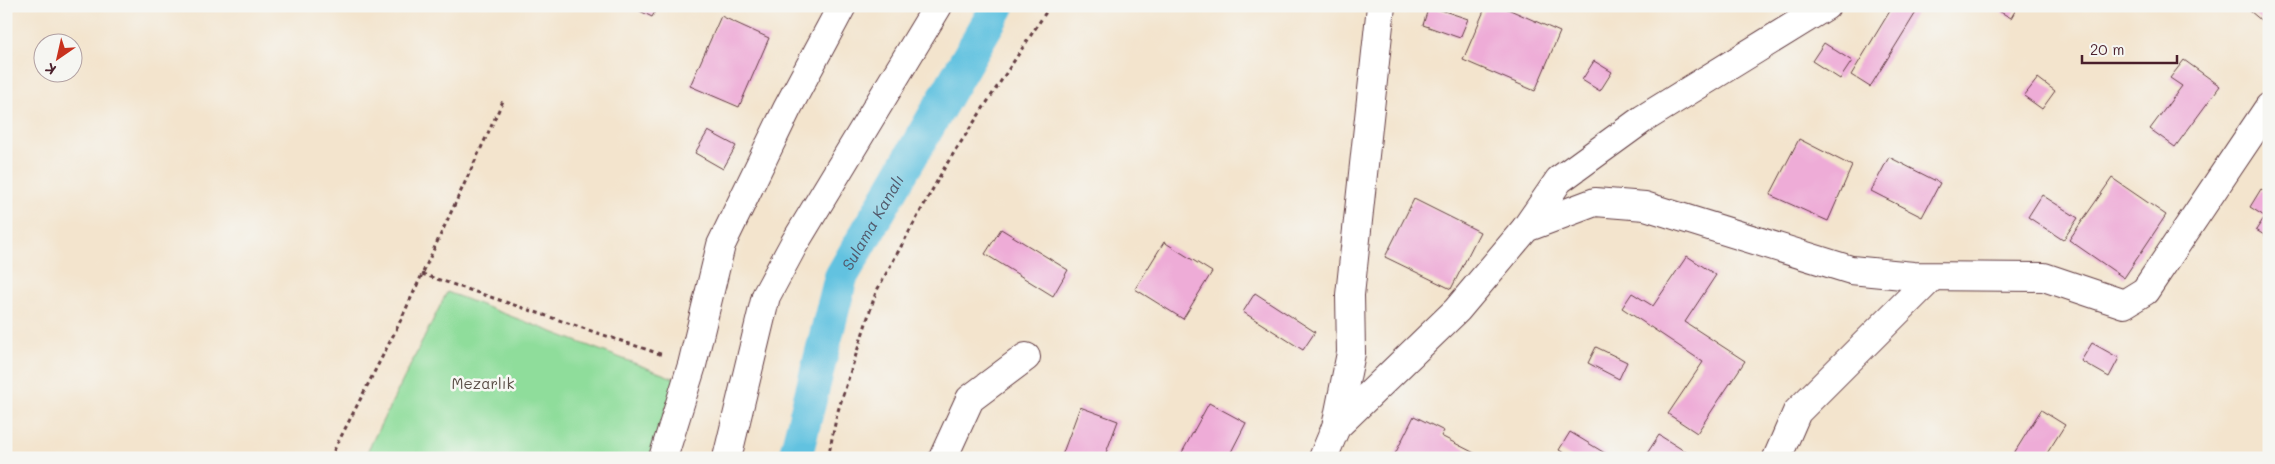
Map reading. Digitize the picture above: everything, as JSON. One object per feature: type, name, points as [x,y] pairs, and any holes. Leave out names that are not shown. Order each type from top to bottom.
[{"type":"street","points":[[663,458],[692,365],[721,245],[787,109],[842,6]]},
{"type":"street","points":[[727,458],[766,296],[803,228],[938,6]]},
{"type":"street","points":[[1323,458],[1336,427],[1351,353],[1350,295],[1381,6]]},
{"type":"street","points":[[1336,427],[1457,310],[1526,228],[1559,180],[1643,118],[1826,6]]},
{"type":"street","points":[[1526,228],[1595,202],[1645,206],[1851,270],[1932,277],[2044,277],[2124,304],[2144,291],[2269,107]]},
{"type":"street","points":[[1777,458],[1797,412],[1932,277]]},
{"type":"street","points":[[943,458],[970,399],[1026,357]]},
{"type":"path","points":[[828,458],[837,414],[876,292],[946,165],[1050,6]]},
{"type":"path","points":[[330,458],[422,274],[503,101]]},
{"type":"path","points":[[422,274],[692,365]]},
{"type":"green space","name":"Mezarlık","points":[[447,292],[676,379],[649,458],[364,458]]},
{"type":"building","points":[[637,6],[658,6],[652,17],[636,9]]},
{"type":"building","points":[[1429,6],[1468,19],[1460,38],[1423,25]]},
{"type":"building","points":[[1486,6],[1501,6],[1560,32],[1535,91],[1463,60]]},
{"type":"building","points":[[1893,6],[1920,6],[1870,87],[1851,75]]},
{"type":"building","points":[[1990,6],[2018,6],[2011,18]]},
{"type":"building","points":[[2244,6],[2269,6],[2269,27]]},
{"type":"building","points":[[721,16],[769,38],[739,107],[690,86]]},
{"type":"building","points":[[1824,43],[1852,61],[1840,79],[1812,61]]},
{"type":"building","points":[[2184,60],[2220,86],[2175,147],[2150,129],[2182,86],[2170,78]]},
{"type":"building","points":[[1594,61],[1612,72],[1600,91],[1582,80]]},
{"type":"building","points":[[2038,78],[2055,91],[2042,109],[2024,96]]},
{"type":"building","points":[[708,131],[736,146],[723,169],[695,153]]},
{"type":"building","points":[[1799,139],[1852,166],[1828,221],[1770,195]]},
{"type":"building","points":[[1889,157],[1940,183],[1922,217],[1871,191]]},
{"type":"building","points":[[2112,178],[2166,215],[2124,278],[2069,240]]},
{"type":"building","points":[[2261,189],[2269,194],[2269,219],[2250,207]]},
{"type":"building","points":[[2042,195],[2078,218],[2063,240],[2028,217]]},
{"type":"building","points":[[1414,199],[1480,232],[1451,289],[1385,257]]},
{"type":"building","points":[[2264,218],[2269,221],[2269,238],[2256,230]]},
{"type":"building","points":[[1001,229],[1068,270],[1053,296],[985,254]]},
{"type":"building","points":[[1164,242],[1212,272],[1183,319],[1135,289]]},
{"type":"building","points":[[1687,256],[1716,275],[1685,322],[1745,361],[1697,433],[1668,414],[1703,362],[1622,308],[1632,293],[1653,306]]},
{"type":"building","points":[[1255,293],[1315,332],[1303,350],[1243,312]]},
{"type":"building","points":[[2092,343],[2119,358],[2109,377],[2081,361]]},
{"type":"building","points":[[1596,347],[1627,362],[1619,379],[1588,363]]},
{"type":"building","points":[[1209,403],[1246,423],[1228,458],[1179,458]]},
{"type":"building","points":[[1080,407],[1118,421],[1104,458],[1061,458]]},
{"type":"building","points":[[2041,410],[2065,425],[2044,458],[2011,458]]},
{"type":"building","points":[[1414,416],[1444,431],[1441,436],[1484,458],[1393,458]]},
{"type":"building","points":[[1570,432],[1613,458],[1572,458],[1559,450]]},
{"type":"building","points":[[1659,435],[1686,452],[1682,458],[1644,458]]},
{"type":"waterway","name":"Sulama Kanalı","points":[[795,458],[841,277],[998,6]]}]
